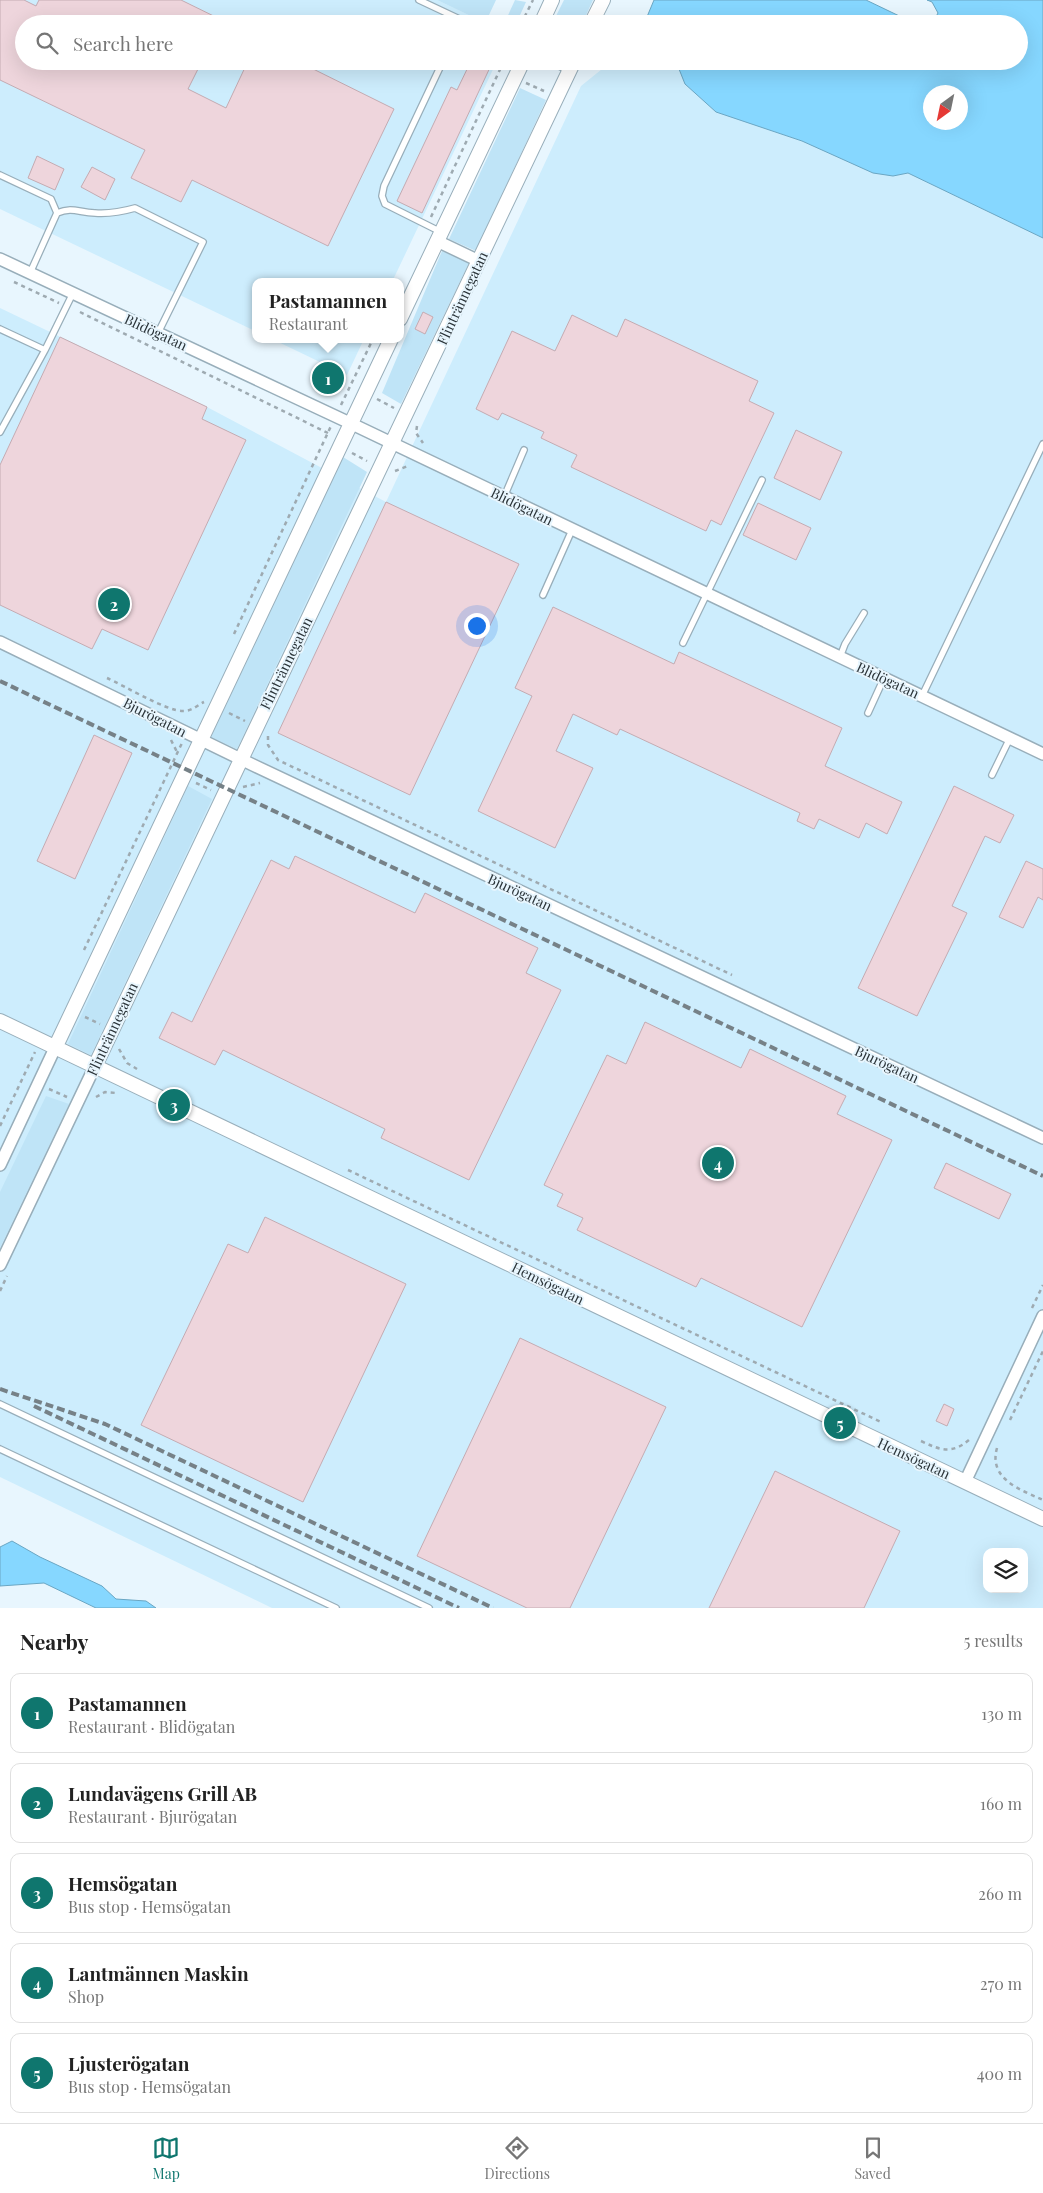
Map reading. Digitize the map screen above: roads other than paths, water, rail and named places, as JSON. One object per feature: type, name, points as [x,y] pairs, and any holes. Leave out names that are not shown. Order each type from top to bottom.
[{"type":"street","points":[[545,15],[552,0]]},
{"type":"street","points":[[596,15],[603,0]]},
{"type":"street","points":[[404,311],[519,70]]},
{"type":"street","name":"Flintrännegatan","points":[[0,1266],[255,726],[569,70]]},
{"type":"street","points":[[439,237],[479,261]]},
{"type":"street","name":"Blidögatan","points":[[0,259],[352,424],[1043,754]]},
{"type":"street","points":[[0,1164],[215,706],[352,424],[389,343]]},
{"type":"street","name":"Bjurögatan","points":[[0,642],[240,759],[1043,1138]]},
{"type":"street","name":"Hemsögatan","points":[[0,1022],[1043,1519]]},
{"type":"street","points":[[965,1482],[1043,1316]]},
{"type":"lane","points":[[419,0],[448,15]]},
{"type":"lane","points":[[439,70],[384,186],[382,196],[385,204],[427,225],[439,237]]},
{"type":"lane","points":[[0,176],[52,199],[57,213]]},
{"type":"lane","points":[[30,273],[57,213],[68,208],[92,213],[116,213],[135,208],[203,242],[158,333]]},
{"type":"lane","points":[[0,432],[45,350],[73,293]]},
{"type":"lane","points":[[0,330],[45,350]]},
{"type":"lane","points":[[922,696],[1043,444]]},
{"type":"lane","points":[[504,497],[524,450]]},
{"type":"lane","points":[[684,643],[762,480]]},
{"type":"lane","points":[[543,595],[572,530]]},
{"type":"lane","points":[[840,657],[845,644],[864,613]]},
{"type":"lane","points":[[868,713],[884,678]]},
{"type":"lane","points":[[992,775],[1010,738]]},
{"type":"lane","points":[[0,1404],[429,1608]]},
{"type":"lane","points":[[0,1449],[336,1608]]},
{"type":"water","points":[[654,0],[866,0],[897,15],[648,15]]},
{"type":"water","points":[[927,0],[1043,0],[1043,238],[908,173],[893,176],[873,173],[802,141],[716,112],[685,84],[679,70],[1028,70],[1028,15],[937,15],[938,13],[932,2]]},
{"type":"water","points":[[12,1541],[40,1557],[102,1586],[116,1599],[146,1601],[156,1608],[96,1608],[44,1583],[0,1586],[0,1547]]},
{"type":"railway","points":[[0,681],[1043,1176]]},
{"type":"railway","points":[[0,1389],[105,1424],[493,1608]]},
{"type":"railway","points":[[34,1406],[459,1608]]},
{"type":"place","name":"Pastamannen","points":[[328,378]]},
{"type":"place","name":"Lundavägens Grill AB","points":[[114,604]]},
{"type":"place","name":"Hemsögatan","points":[[174,1105]]},
{"type":"place","name":"Lantmännen Maskin","points":[[718,1163]]},
{"type":"place","name":"Ljusterögatan","points":[[840,1423]]}]
